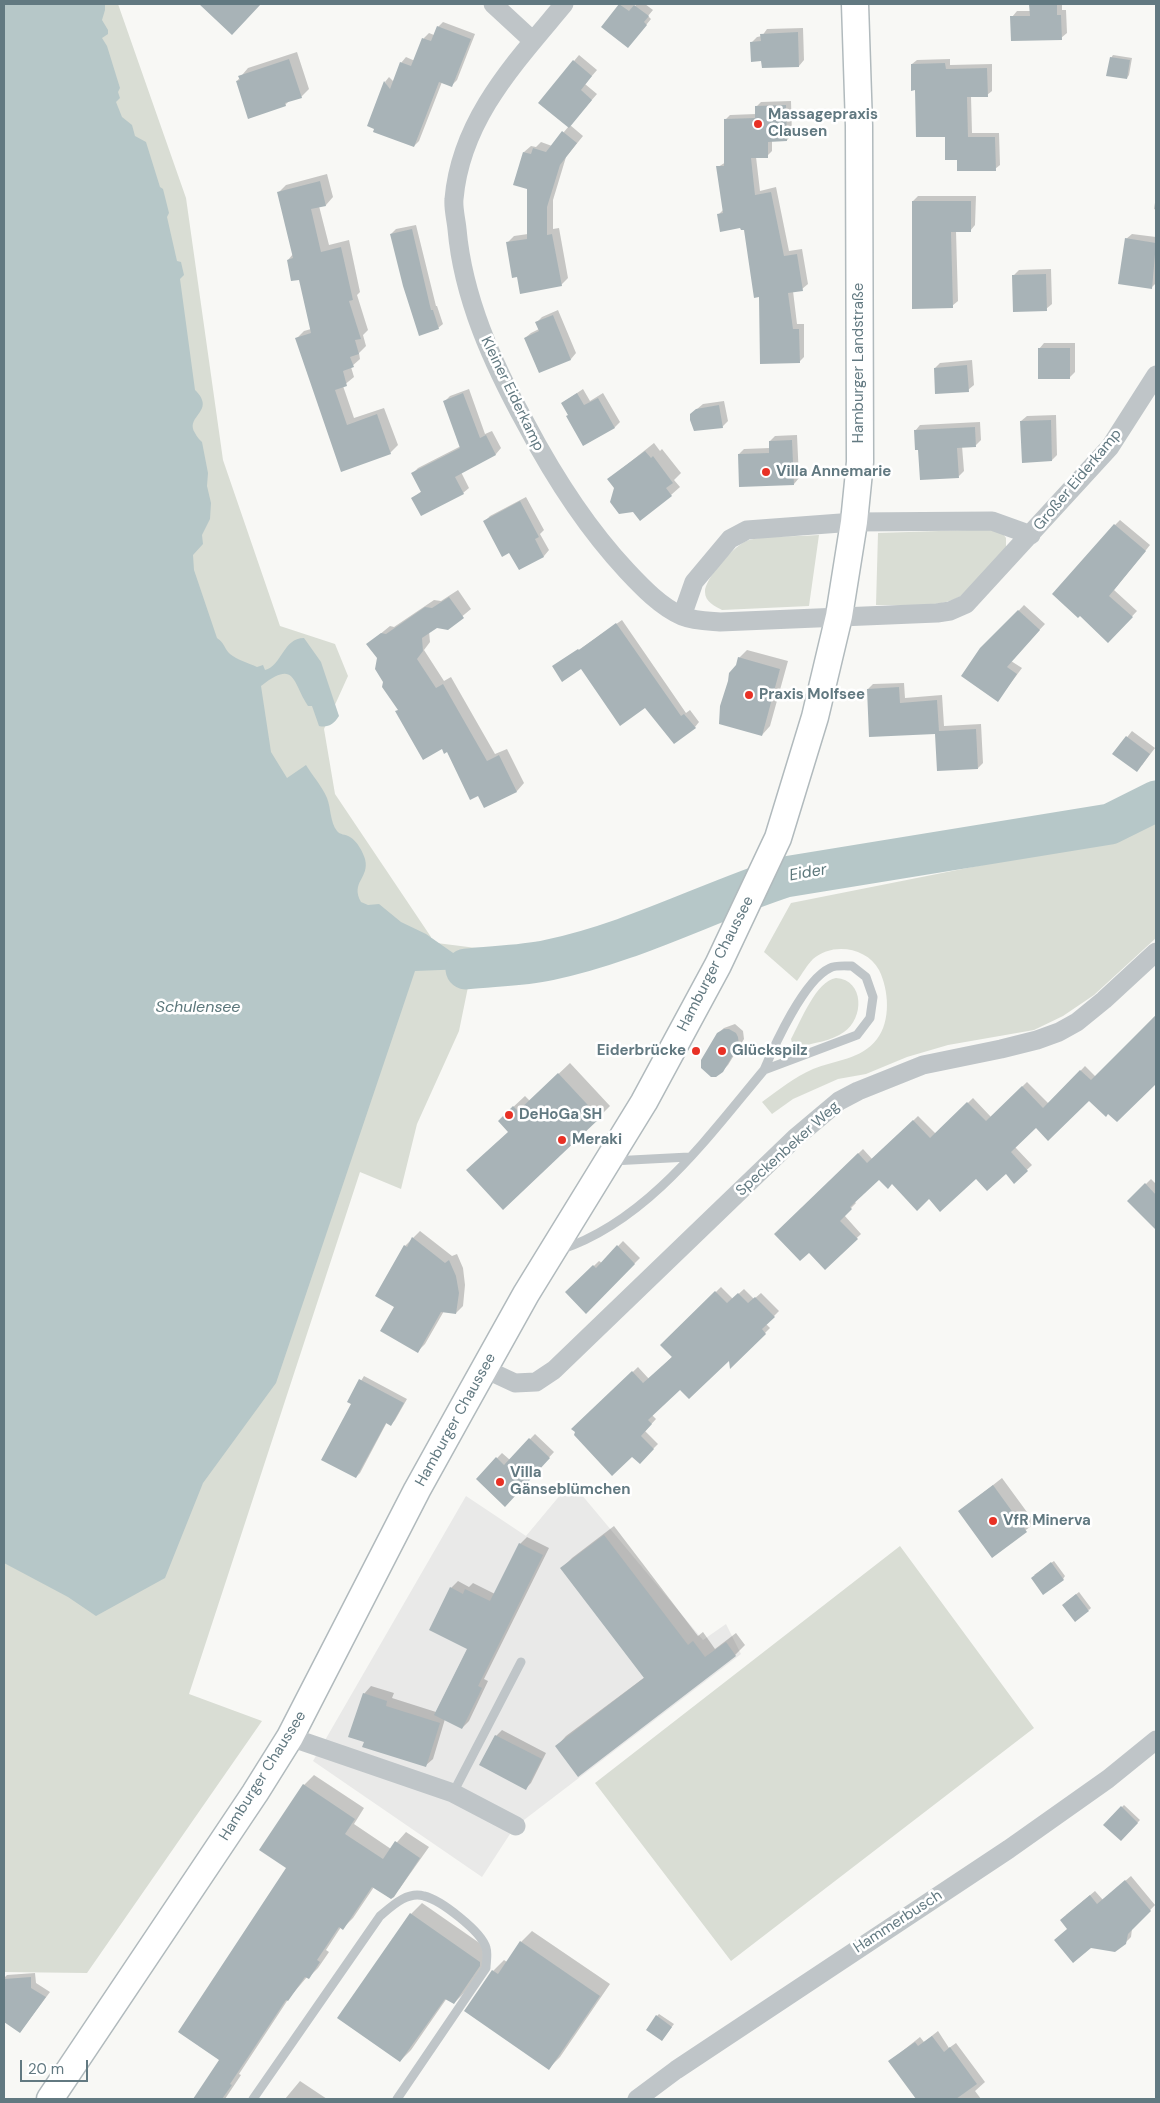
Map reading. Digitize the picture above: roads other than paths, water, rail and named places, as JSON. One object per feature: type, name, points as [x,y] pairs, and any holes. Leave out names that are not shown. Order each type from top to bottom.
[{"type":"main road","name":"Hamburger Landstraße","points":[[816,717],[839,616],[854,522],[860,462],[859,126],[855,4]]},
{"type":"main road","name":"Hamburger Chaussee","points":[[50,2099],[290,1738],[418,1490],[526,1294],[644,1102],[724,953],[778,838],[816,717]]},
{"type":"street","points":[[493,4],[533,41]]},
{"type":"street","name":"Kleiner Eiderkamp","points":[[564,4],[485,104],[464,148],[454,200],[459,260],[480,328],[505,386],[552,472],[602,544],[637,582],[657,599],[682,616],[696,620],[720,622],[839,616]]},
{"type":"street","name":"Großer Eiderkamp","points":[[839,616],[937,613],[966,604],[1110,447],[1156,375]]},
{"type":"street","name":"Großer Eiderkamp","points":[[854,522],[992,521],[1031,535]]},
{"type":"street","points":[[682,616],[694,582],[730,539],[747,530],[854,522]]},
{"type":"street","name":"Speckenbeker Weg","points":[[485,1369],[514,1383],[536,1382],[554,1370],[795,1138],[839,1101],[858,1091],[923,1065],[1001,1049],[1059,1032],[1077,1022],[1104,1000],[1156,952]]},
{"type":"street","points":[[290,1738],[453,1793],[516,1826]]},
{"type":"street","name":"Hammerbusch","points":[[637,2099],[676,2070],[1009,1849],[1108,1779],[1156,1740]]},
{"type":"lane","points":[[553,1252],[580,1243],[610,1227],[661,1187],[689,1158],[764,1070],[774,1046],[812,980],[831,967],[852,966],[866,977],[873,998],[870,1018],[857,1035],[764,1070]]},
{"type":"lane","points":[[606,1161],[689,1158]]},
{"type":"lane","points":[[453,1793],[521,1662]]},
{"type":"lane","points":[[253,2099],[380,1916],[402,1898],[424,1896],[443,1906],[476,1931],[486,1948],[486,1968],[397,2099]]},
{"type":"water","name":"Schulensee","points":[[4,4],[105,4],[102,20],[108,30],[108,34],[102,38],[107,46],[120,88],[118,92],[120,98],[116,102],[122,117],[132,125],[135,136],[146,142],[160,187],[163,189],[177,261],[181,262],[184,275],[180,279],[195,390],[201,397],[203,405],[193,424],[193,428],[202,442],[211,503],[210,519],[202,535],[203,544],[193,555],[194,570],[217,638],[233,656],[257,667],[263,665],[265,670],[275,663],[291,642],[304,638],[321,662],[339,716],[330,725],[319,726],[312,706],[308,706],[292,677],[287,674],[281,674],[272,678],[261,686],[271,752],[287,778],[306,765],[327,798],[333,823],[337,831],[353,839],[359,847],[366,865],[358,890],[361,902],[368,905],[379,904],[401,922],[426,934],[466,962],[466,969],[415,971],[276,1383],[203,1483],[165,1578],[96,1616],[68,1597],[4,1563]]},
{"type":"waterway","name":"Eider","points":[[466,969],[528,964],[579,953],[639,933],[785,877],[1110,824],[1156,801]]},
{"type":"place","name":"Massagepraxis Clausen","points":[[758,124]]},
{"type":"place","name":"Villa Annemarie","points":[[766,472]]},
{"type":"place","name":"Praxis Molfsee","points":[[749,695]]},
{"type":"place","name":"Eiderbrücke","points":[[696,1051]]},
{"type":"place","name":"Glückspilz","points":[[722,1051]]},
{"type":"place","name":"DeHoGa SH","points":[[509,1115]]},
{"type":"place","name":"Meraki","points":[[562,1140]]},
{"type":"place","name":"Villa Gänseblümchen","points":[[500,1482]]},
{"type":"place","name":"VfR Minerva","points":[[993,1521]]}]
